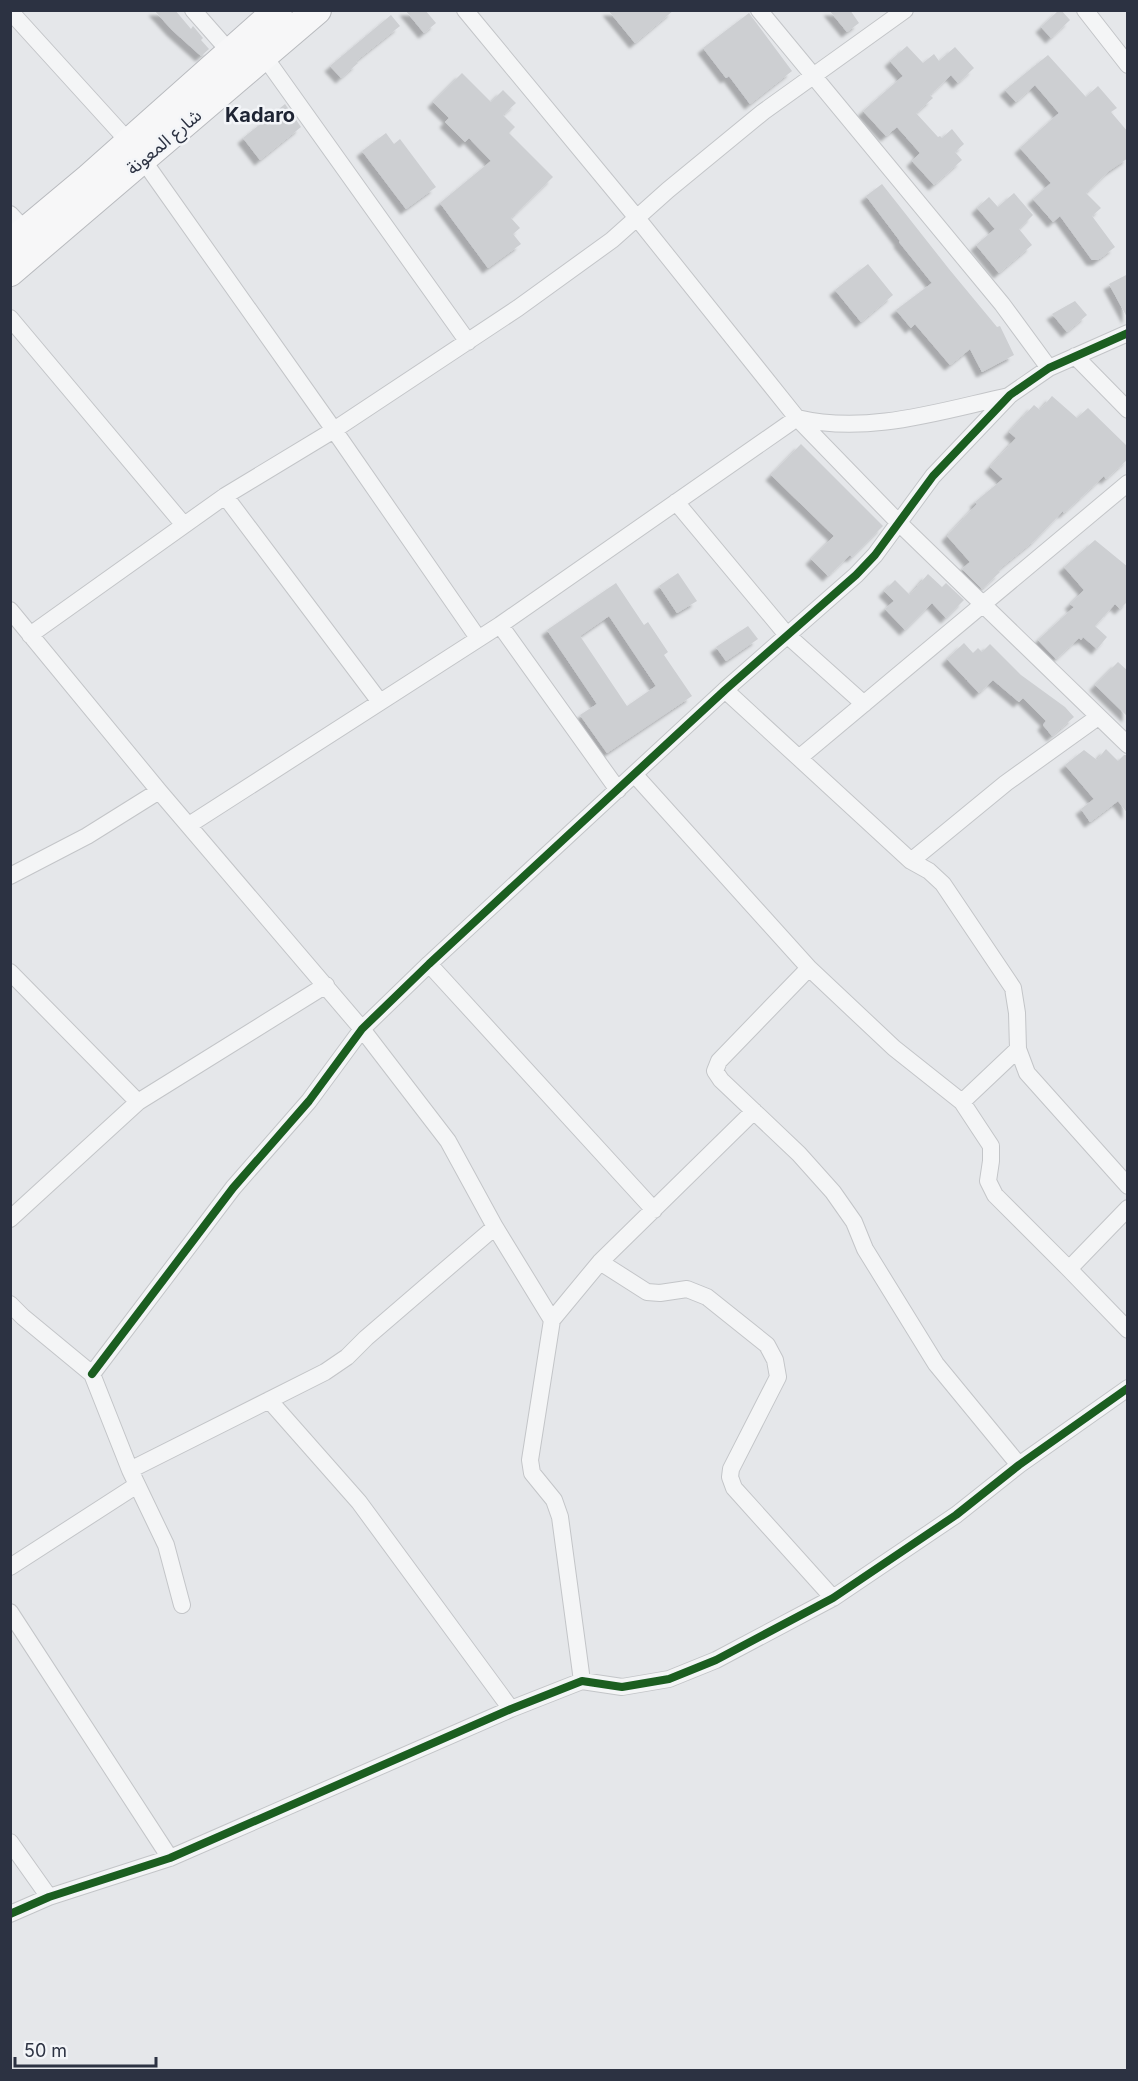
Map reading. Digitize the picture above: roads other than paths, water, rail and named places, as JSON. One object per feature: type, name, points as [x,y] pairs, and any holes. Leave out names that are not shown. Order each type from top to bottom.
[{"type":"highway","name":"شارع المعونة","points":[[136,151],[230,52],[278,10]]},
{"type":"highway","name":"شارع المعونة","points":[[10,272],[94,187],[136,151],[264,56],[317,10]]},
{"type":"highway","name":"شارع المعونة","points":[[16,229],[94,187]]},
{"type":"street","points":[[193,10],[230,52]]},
{"type":"street","points":[[465,10],[637,218],[797,418],[899,523],[1128,745]]},
{"type":"street","points":[[759,10],[1002,304],[1049,368]]},
{"type":"street","points":[[30,635],[225,496],[334,430],[468,342],[612,240],[734,135],[904,10]]},
{"type":"street","points":[[1085,10],[1128,64]]},
{"type":"street","points":[[10,11],[136,151],[334,430],[478,639]]},
{"type":"street","points":[[264,56],[468,342]]},
{"type":"street","points":[[10,318],[184,525]]},
{"type":"street","points":[[92,1374],[233,1188],[309,1101],[362,1029],[725,690],[856,575],[875,555],[940,468],[1010,395],[1049,368],[1128,333]]},
{"type":"street","points":[[1075,356],[1128,410]]},
{"type":"street","points":[[189,825],[500,625],[797,418],[820,423],[868,424],[1010,395]]},
{"type":"street","points":[[799,758],[1128,483]]},
{"type":"street","points":[[225,496],[380,702]]},
{"type":"street","points":[[676,502],[787,635],[864,704]]},
{"type":"street","points":[[10,610],[159,791],[326,985],[448,1141],[495,1227],[552,1320]]},
{"type":"street","points":[[500,625],[618,790]]},
{"type":"street","points":[[725,690],[911,861],[929,871],[943,884],[1013,988],[1018,1048],[1027,1073],[1128,1185]]},
{"type":"street","points":[[911,861],[1006,783],[1098,717]]},
{"type":"street","points":[[635,775],[809,968],[894,1048],[962,1102],[991,1146],[987,1181],[995,1196],[1070,1269],[1128,1330]]},
{"type":"street","points":[[10,876],[87,836],[159,791]]},
{"type":"street","points":[[429,964],[654,1210]]},
{"type":"street","points":[[809,968],[719,1061],[715,1071],[721,1080],[799,1154],[833,1192],[854,1222],[865,1249],[936,1364],[1018,1466]]},
{"type":"street","points":[[10,972],[138,1102]]},
{"type":"street","points":[[10,1219],[138,1102],[326,985]]},
{"type":"street","points":[[962,1102],[1018,1048]]},
{"type":"street","points":[[582,1681],[560,1517],[554,1500],[532,1473],[530,1460],[552,1320],[600,1262],[754,1111]]},
{"type":"street","points":[[1070,1269],[1128,1208]]},
{"type":"street","points":[[10,1567],[133,1477],[269,1400],[325,1372],[347,1357],[495,1227]]},
{"type":"street","points":[[600,1262],[647,1292],[660,1293],[687,1289],[707,1297],[767,1345],[776,1360],[778,1377],[731,1469],[730,1478],[734,1488],[833,1598]]},
{"type":"street","points":[[10,1304],[92,1374],[133,1477],[166,1545],[182,1605]]},
{"type":"street","points":[[10,1914],[48,1897],[170,1858],[511,1709],[582,1681],[622,1687],[669,1679],[716,1660],[833,1598],[956,1515],[1018,1466],[1128,1388]]},
{"type":"street","points":[[269,1400],[359,1502],[511,1709]]},
{"type":"street","points":[[10,1612],[170,1858]]},
{"type":"street","points":[[10,1842],[48,1897]]},
{"type":"district","name":"Kadaro","points":[[260,115]]}]
